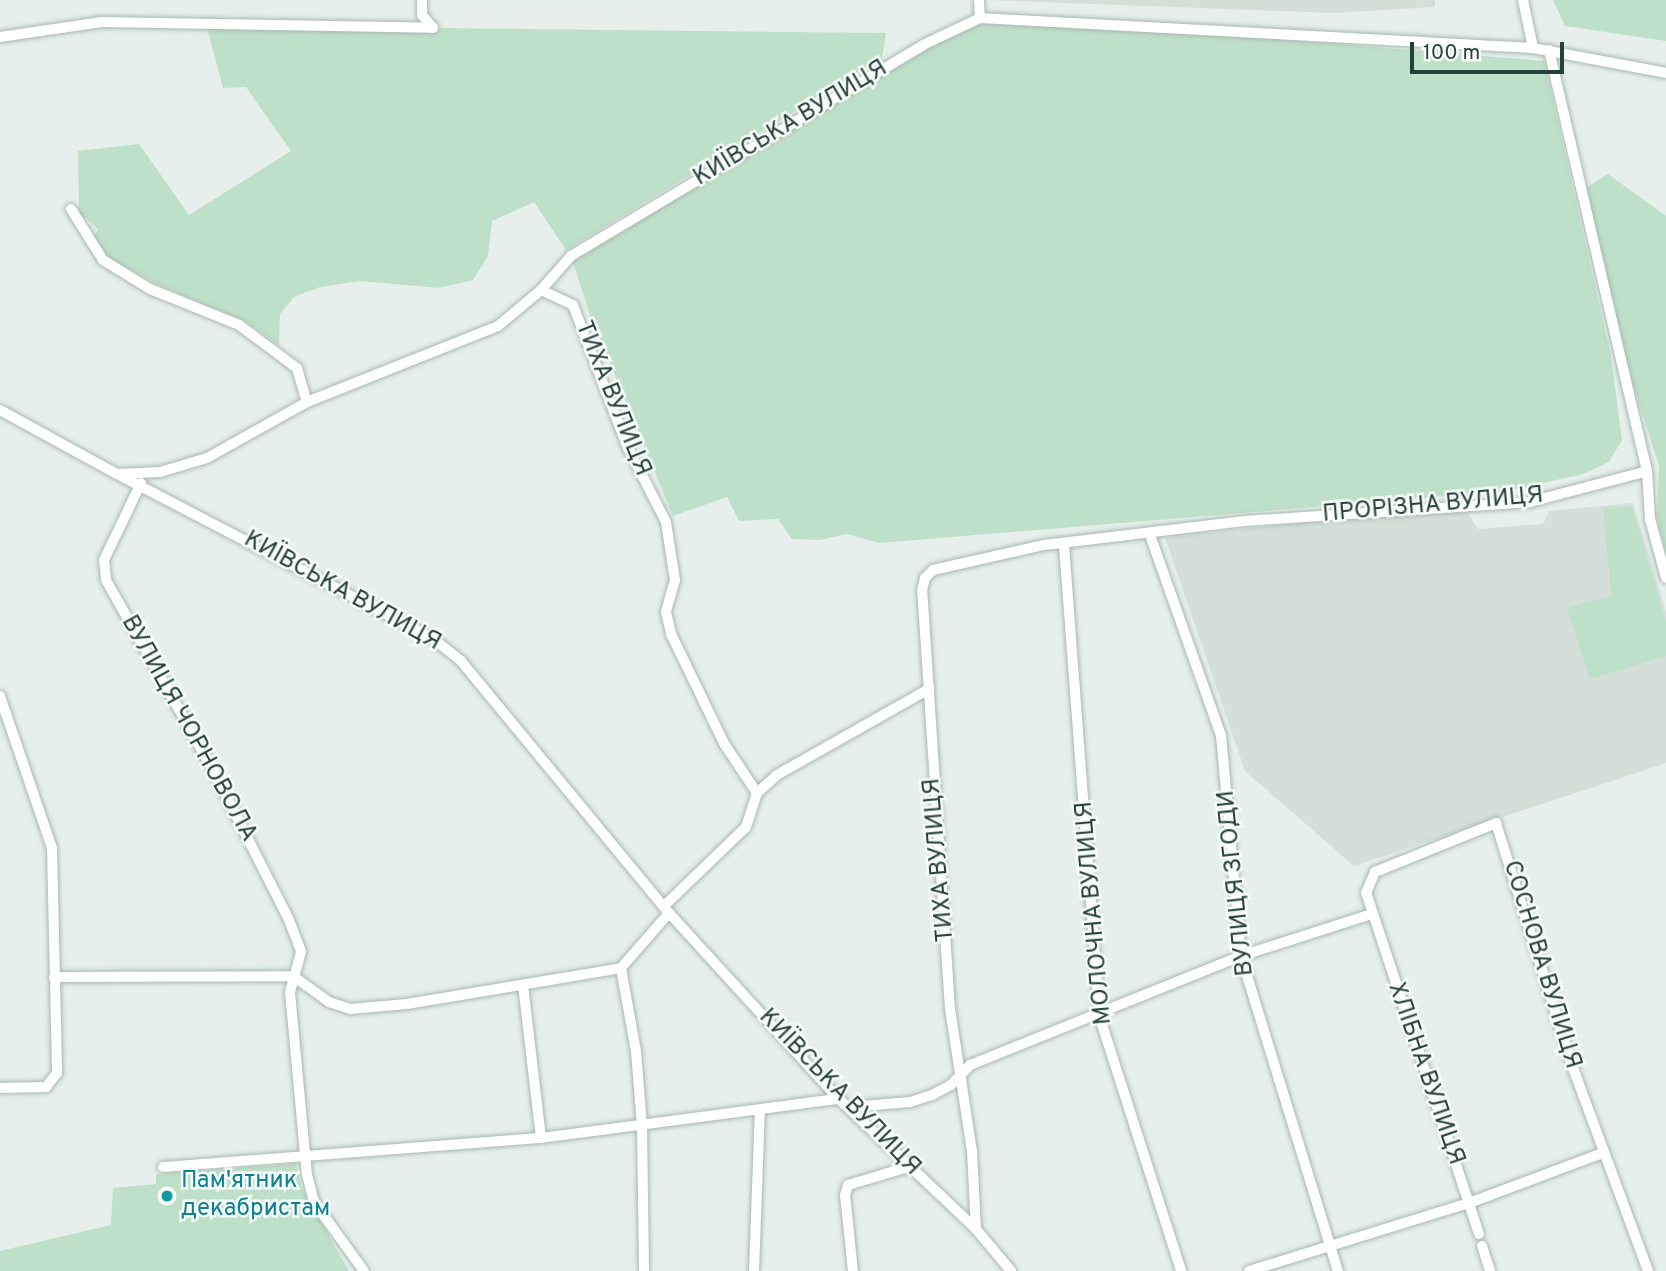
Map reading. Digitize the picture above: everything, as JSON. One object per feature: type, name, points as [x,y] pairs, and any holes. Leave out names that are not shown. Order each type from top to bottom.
[{"type":"street","points":[[0,37],[102,22],[433,28],[422,15],[422,0]]},
{"type":"street","points":[[979,0],[980,18]]},
{"type":"street","points":[[1524,0],[1533,48]]},
{"type":"street","name":"КИЇВСЬКА ВУЛИЦЯ","points":[[117,474],[160,472],[207,458],[307,402],[488,331],[541,290],[571,256],[923,45],[980,18],[1533,48],[1666,73]]},
{"type":"street","points":[[1549,50],[1647,471],[1650,519],[1666,578]]},
{"type":"street","points":[[71,209],[103,260],[149,289],[241,327],[297,368],[307,402]]},
{"type":"street","name":"ТИХА ВУЛИЦЯ","points":[[541,290],[573,305],[628,448],[666,522],[675,580],[666,612],[671,634],[725,745],[757,793]]},
{"type":"street","name":"КИЇВСЬКА ВУЛИЦЯ","points":[[0,410],[432,638],[460,661],[548,761],[667,909],[839,1098],[851,1107],[908,1167],[976,1229],[1011,1271]]},
{"type":"street","name":"ПРОРІЗНА ВУЛИЦЯ","points":[[1064,545],[1366,511],[1530,502],[1647,471]]},
{"type":"street","name":"ВУЛИЦЯ ЧОРНОВОЛА","points":[[141,483],[104,560],[106,580],[272,880],[301,953],[290,992],[303,1157],[314,1202],[364,1271]]},
{"type":"street","name":"ВУЛИЦЯ ЗГОДИ","points":[[1150,535],[1222,735],[1241,956],[1338,1271]]},
{"type":"street","name":"ТИХА ВУЛИЦЯ","points":[[976,1229],[961,1076],[950,1009],[922,591],[933,570],[1044,545],[1064,545]]},
{"type":"street","name":"МОЛОЧНА ВУЛИЦЯ","points":[[1064,545],[1099,1015],[1181,1271]]},
{"type":"street","points":[[54,977],[293,976],[329,1002],[350,1009],[523,985],[621,968],[667,909],[746,827],[757,793],[786,769],[929,690]]},
{"type":"street","points":[[0,696],[52,848],[54,977],[53,1081],[46,1087],[0,1088]]},
{"type":"street","name":"СОСНОВА ВУЛИЦЯ","points":[[1372,914],[1366,893],[1375,872],[1496,823],[1603,1153],[1648,1271]]},
{"type":"street","points":[[851,1107],[909,1102],[932,1095],[961,1076],[970,1065],[1241,956],[1372,914]]},
{"type":"street","name":"ХЛІБНА ВУЛИЦЯ","points":[[1372,914],[1479,1234]]},
{"type":"street","points":[[621,968],[636,1051],[642,1126],[644,1271]]},
{"type":"street","points":[[523,985],[541,1138]]},
{"type":"street","points":[[163,1167],[541,1138],[760,1111],[839,1098]]},
{"type":"street","points":[[754,1271],[760,1111]]},
{"type":"street","points":[[1249,1271],[1469,1203],[1603,1153]]},
{"type":"street","points":[[853,1271],[845,1195],[848,1185],[908,1167]]},
{"type":"street","points":[[1482,1246],[1490,1271]]},
{"type":"shaded area","points":[[989,0],[1435,0],[1435,7],[1333,13]]},
{"type":"shaded area","points":[[1633,503],[1666,612],[1666,763],[1354,866],[1245,771],[1165,538],[1348,517],[1466,509],[1478,529],[1543,524],[1549,511]]},
{"type":"green space","points":[[1553,0],[1666,0],[1666,41],[1565,26]]},
{"type":"green space","points":[[980,18],[1023,18],[1544,61],[1611,356],[1622,440],[1609,462],[1583,474],[1507,491],[879,543],[847,534],[820,540],[792,539],[778,519],[739,521],[727,497],[673,516],[590,315],[571,256],[923,45]]},
{"type":"green space","points":[[206,24],[886,33],[882,58],[566,250],[534,202],[492,221],[488,256],[473,280],[439,288],[359,281],[320,287],[294,297],[280,314],[279,345],[245,321],[157,284],[106,256],[94,238],[98,229],[79,212],[78,151],[139,144],[189,215],[291,151],[246,87],[223,88]]},
{"type":"green space","points":[[1608,174],[1666,216],[1666,553],[1657,517],[1659,466],[1624,355],[1586,188]]},
{"type":"green space","points":[[1632,506],[1666,622],[1666,656],[1590,679],[1567,608],[1611,596],[1603,508]]},
{"type":"green space","points":[[296,1164],[302,1189],[349,1271],[0,1271],[0,1251],[111,1225],[113,1188],[156,1184],[156,1174]]},
{"type":"place","name":"Пам'ятник декабристам","points":[[167,1196]]}]
